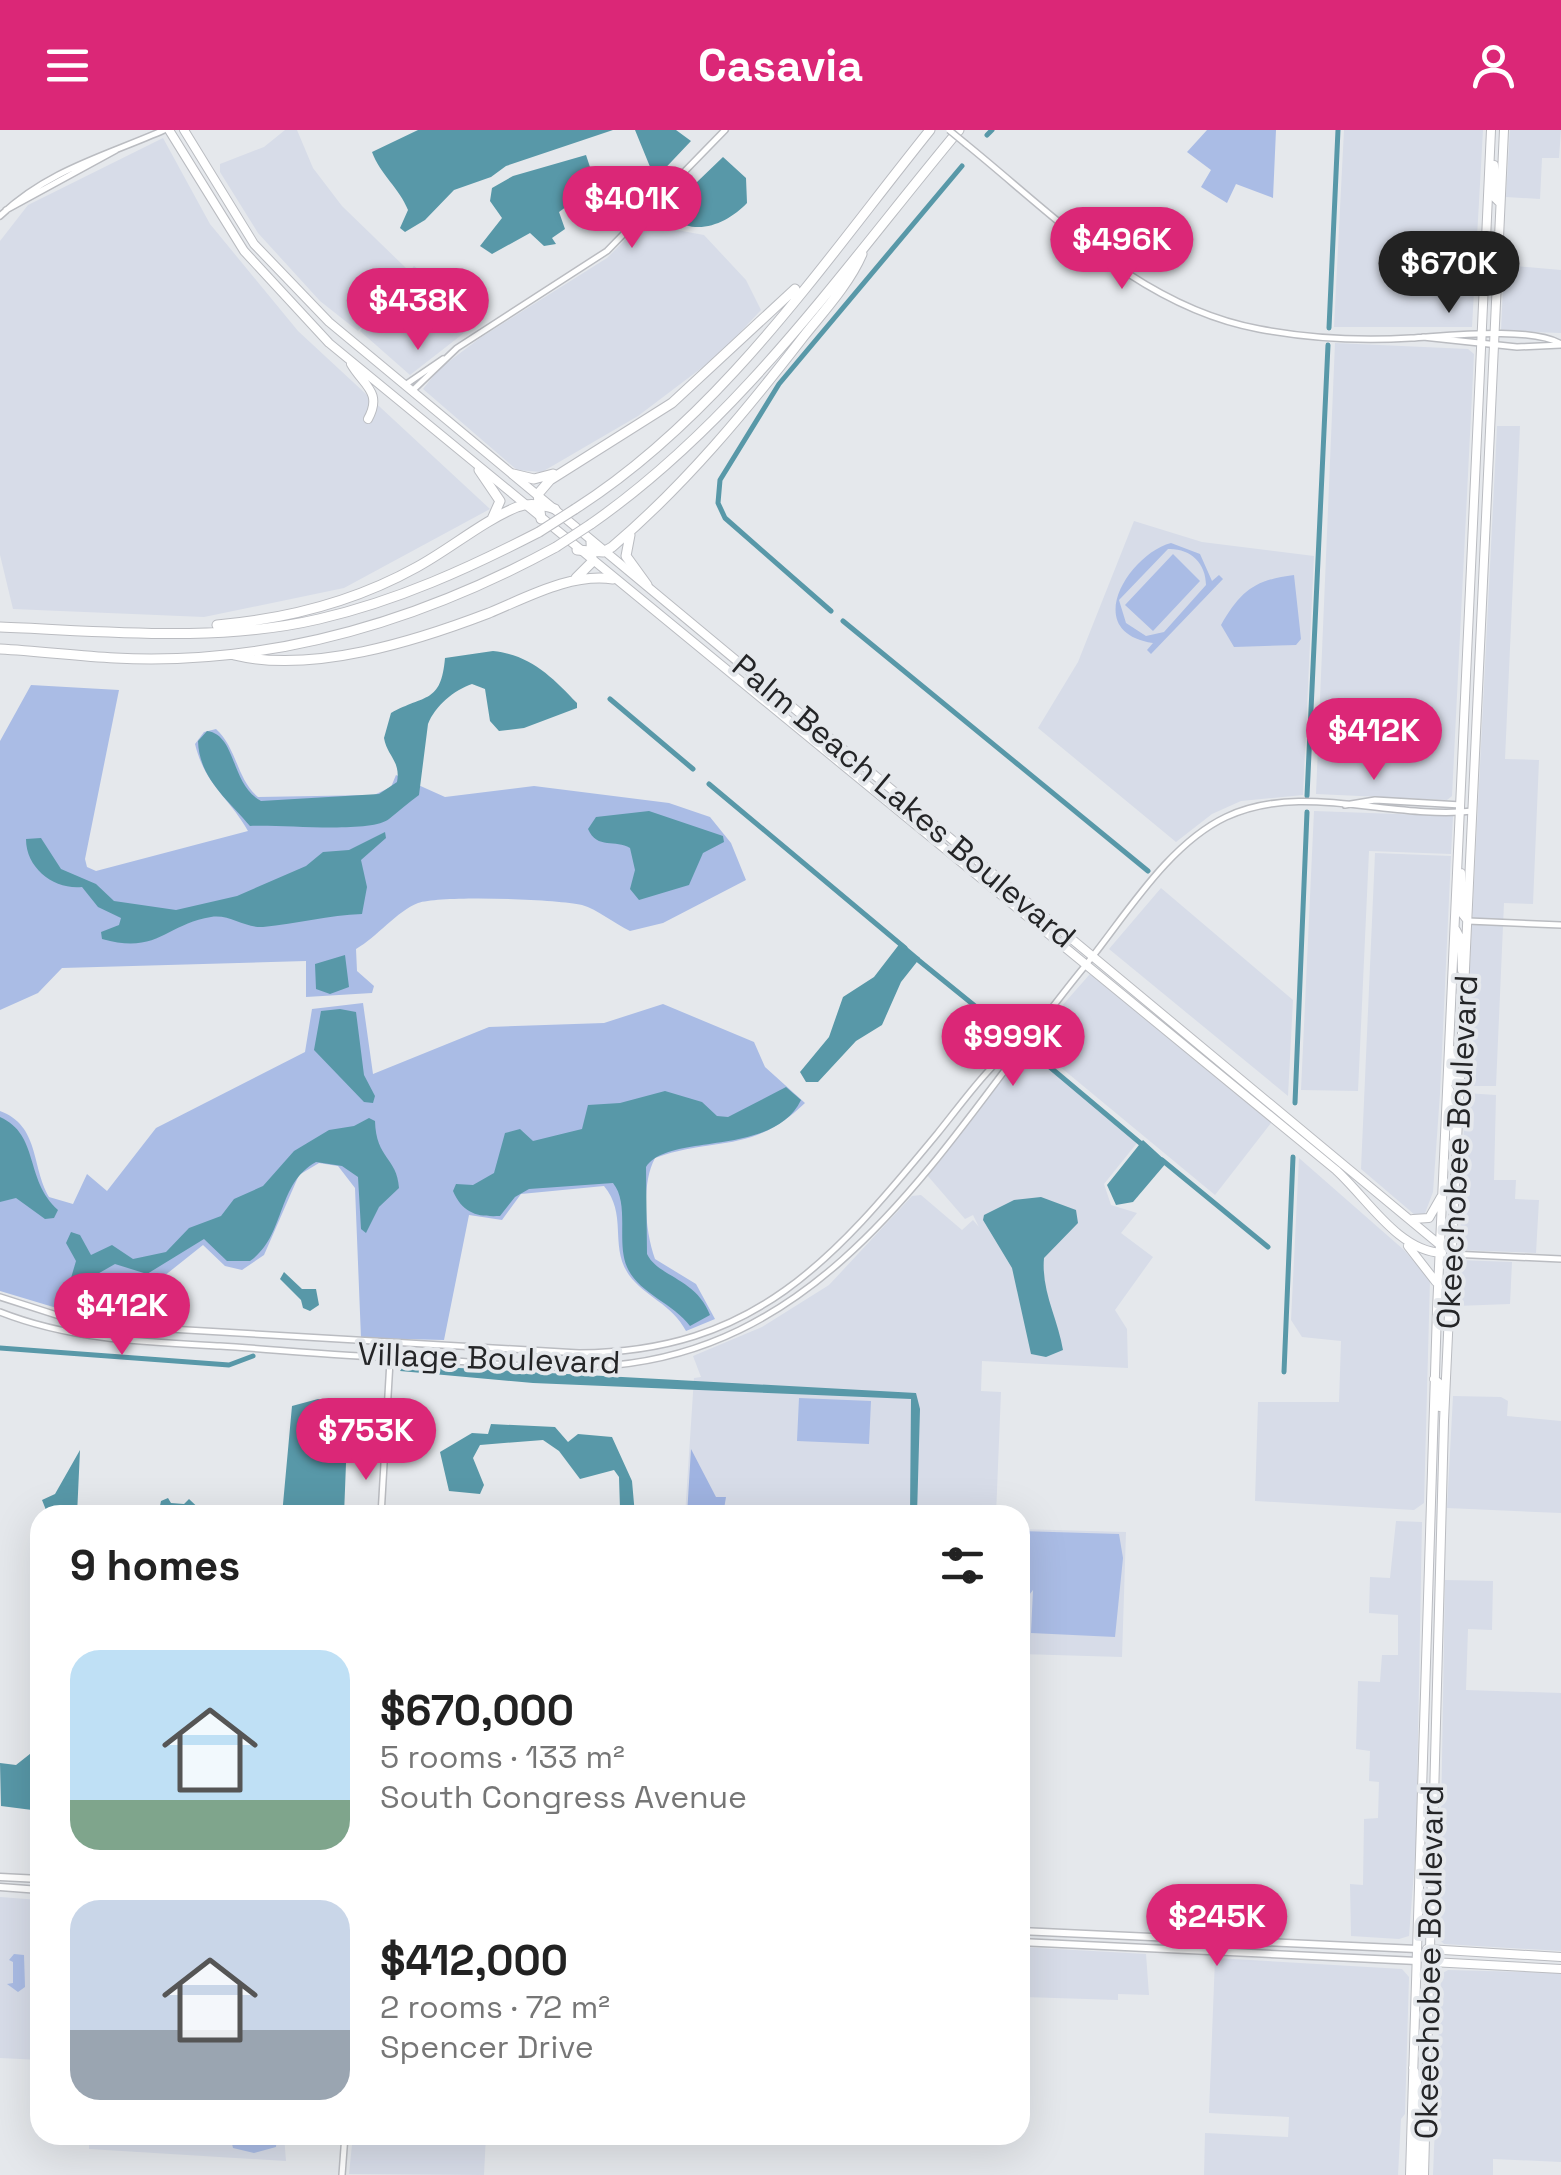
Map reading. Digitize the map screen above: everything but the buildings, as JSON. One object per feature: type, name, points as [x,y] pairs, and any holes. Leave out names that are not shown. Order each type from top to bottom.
[{"type":"highway","points":[[0,627],[144,632],[240,630],[318,620],[424,586],[538,532],[630,472],[686,422],[930,130]]},
{"type":"highway","points":[[0,649],[118,658],[221,652],[316,640],[392,621],[468,591],[556,546],[591,524],[682,451],[750,384],[959,130]]},
{"type":"highway","points":[[574,580],[595,552],[632,530],[766,384],[832,301],[866,242]]},
{"type":"highway","points":[[513,474],[534,479],[560,472],[672,403],[812,275]]},
{"type":"highway","points":[[479,470],[500,501],[498,512],[484,528]]},
{"type":"highway","points":[[144,632],[267,619],[335,602],[412,570],[537,499],[560,472]]},
{"type":"highway","points":[[537,499],[555,510]]},
{"type":"highway","points":[[537,499],[541,519]]},
{"type":"highway","points":[[632,530],[626,556],[647,585]]},
{"type":"highway","points":[[577,550],[595,552]]},
{"type":"highway","points":[[221,652],[264,660],[367,650],[435,632],[574,580],[613,579]]},
{"type":"main road","points":[[167,130],[212,205],[282,298],[349,360],[577,550]]},
{"type":"main road","points":[[184,130],[240,224],[300,295],[513,474],[537,499]]},
{"type":"main road","name":"Okeechobee Boulevard","points":[[1410,2175],[1434,1379],[1491,130]]},
{"type":"main road","name":"Okeechobee Boulevard","points":[[1420,2175],[1432,1949],[1444,1421],[1504,130]]},
{"type":"main road","points":[[1490,158],[1494,163],[1495,198],[1500,203]]},
{"type":"main road","points":[[1488,204],[1494,210],[1500,239]]},
{"type":"main road","points":[[212,205],[240,224]]},
{"type":"main road","points":[[349,360],[374,392],[374,408],[368,419]]},
{"type":"main road","name":"Palm Beach Lakes Boulevard","points":[[555,510],[579,532],[613,579],[1355,1172],[1440,1249],[1451,1254]]},
{"type":"main road","name":"Palm Beach Lakes Boulevard","points":[[595,552],[647,585],[1336,1170],[1402,1238],[1421,1251],[1440,1249]]},
{"type":"main road","points":[[656,613],[698,640],[709,638]]},
{"type":"main road","points":[[704,651],[709,648],[729,656]]},
{"type":"main road","points":[[1458,859],[1462,912],[1468,921]]},
{"type":"main road","points":[[1455,929],[1461,940],[1465,989]]},
{"type":"main road","points":[[1450,1040],[1454,1082],[1460,1090]]},
{"type":"main road","points":[[1448,1087],[1454,1100],[1456,1156]]},
{"type":"main road","points":[[1336,1170],[1355,1172]]},
{"type":"main road","points":[[1408,1217],[1429,1218],[1442,1193]]},
{"type":"main road","points":[[1402,1238],[1431,1272],[1438,1287]]},
{"type":"main road","points":[[1434,1379],[1444,1421]]},
{"type":"main road","points":[[0,1876],[30,1878]]},
{"type":"main road","points":[[0,1887],[30,1889]]},
{"type":"main road","points":[[1030,1931],[1417,1948],[1561,1963]]},
{"type":"main road","points":[[1064,1944],[1076,1933]]},
{"type":"main road","points":[[1230,1952],[1241,1941]]},
{"type":"main road","points":[[1030,1942],[1539,1968],[1561,1963]]},
{"type":"main road","points":[[1413,2068],[1419,2083],[1418,2118],[1425,2130]]},
{"type":"main road","points":[[1411,2126],[1419,2140],[1420,2175]]},
{"type":"street","points":[[0,216],[44,180],[167,130]]},
{"type":"street","points":[[409,388],[494,321],[607,251],[725,130]]},
{"type":"street","points":[[948,130],[1122,270],[1186,307],[1274,332],[1561,344]]},
{"type":"street","points":[[6,210],[116,150]]},
{"type":"street","points":[[64,179],[71,167]]},
{"type":"street","points":[[1345,805],[1375,800],[1472,811]]},
{"type":"street","points":[[1400,810],[1410,802]]},
{"type":"street","name":"Village Boulevard","points":[[0,1312],[87,1337],[390,1357],[616,1365],[670,1356],[754,1326],[821,1282],[872,1234],[1003,1074],[1027,1036],[1179,854],[1216,822],[1268,804],[1345,805]]},
{"type":"street","points":[[1345,805],[1400,810],[1460,809]]},
{"type":"street","points":[[1468,921],[1561,925]]},
{"type":"street","name":"Village Boulevard","points":[[0,1297],[91,1323],[391,1344],[614,1352],[692,1336],[739,1317],[798,1282],[835,1252],[1012,1047],[1027,1036]]},
{"type":"street","points":[[1451,1254],[1561,1259]]},
{"type":"street","points":[[257,1349],[258,1335]]},
{"type":"street","points":[[382,1505],[391,1344]]},
{"type":"street","points":[[342,2175],[344,2145]]},
{"type":"shaded area","points":[[285,130],[297,130],[313,168],[342,206],[408,270],[358,331],[320,301],[258,233],[220,172],[220,164],[264,147]]},
{"type":"shaded area","points":[[418,130],[613,130],[506,166],[491,177],[454,190],[425,220],[405,232],[400,228],[408,210],[372,152]]},
{"type":"shaded area","points":[[635,130],[676,130],[691,141],[655,179]]},
{"type":"shaded area","points":[[1207,130],[1276,130],[1273,198],[1236,184],[1227,203],[1201,187],[1211,170],[1187,152]]},
{"type":"shaded area","points":[[1344,130],[1483,130],[1472,327],[1334,327]]},
{"type":"shaded area","points":[[1510,130],[1561,130],[1559,158],[1542,158],[1540,199],[1506,197]]},
{"type":"shaded area","points":[[163,138],[210,224],[298,331],[490,509],[344,588],[204,617],[13,609],[0,555],[0,241],[28,205]]},
{"type":"shaded area","points":[[586,155],[596,185],[559,212],[565,229],[552,238],[556,244],[544,246],[530,233],[492,254],[480,246],[502,218],[490,201],[492,188],[513,176]]},
{"type":"shaded area","points":[[723,157],[746,178],[747,203],[713,225],[693,227],[674,219],[671,207]]},
{"type":"shaded area","points":[[652,213],[666,228],[704,235],[746,280],[761,310],[720,354],[638,416],[542,472],[517,470],[423,389],[439,369],[480,338],[607,258]]},
{"type":"shaded area","points":[[1504,265],[1561,270],[1561,333],[1501,331]]},
{"type":"shaded area","points":[[414,266],[464,304],[473,326],[410,375],[360,331]]},
{"type":"shaded area","points":[[1335,343],[1468,349],[1474,354],[1452,796],[1447,800],[1316,794]]},
{"type":"shaded area","points":[[1497,426],[1520,426],[1505,759],[1539,760],[1533,904],[1504,903],[1496,1086],[1464,1086]]},
{"type":"shaded area","points":[[1134,521],[1202,542],[1314,556],[1303,795],[1241,801],[1212,814],[1176,842],[1038,728],[1078,662]]},
{"type":"shaded area","points":[[1171,543],[1200,554],[1212,581],[1219,575],[1223,579],[1151,654],[1147,650],[1153,643],[1131,636],[1119,624],[1116,609],[1119,593],[1128,577],[1155,550]],"holes":[[[1168,549],[1190,554],[1200,564],[1206,585],[1164,632],[1146,636],[1126,623],[1119,600]]]},
{"type":"shaded area","points":[[1173,554],[1200,581],[1153,631],[1125,605]]},
{"type":"shaded area","points":[[1294,575],[1301,639],[1296,645],[1234,647],[1221,625],[1235,604],[1259,584]]},
{"type":"shaded area","points":[[493,651],[519,657],[540,669],[559,684],[577,708],[524,728],[499,731],[490,721],[485,689],[472,684],[459,690],[440,705],[428,724],[419,795],[379,824],[250,826],[216,788],[203,766],[198,741],[207,731],[224,741],[244,783],[261,801],[379,794],[397,782],[397,769],[384,738],[391,713],[435,691],[445,658]]},
{"type":"shaded area","points":[[31,685],[119,690],[85,859],[87,867],[96,871],[248,831],[199,758],[195,744],[204,732],[216,729],[258,797],[374,795],[391,787],[396,775],[445,797],[534,786],[669,803],[710,817],[731,843],[746,880],[663,923],[630,931],[588,907],[568,903],[473,899],[418,903],[356,949],[357,971],[374,986],[372,993],[306,997],[306,961],[62,968],[38,993],[0,1010],[0,741]]},
{"type":"shaded area","points":[[649,811],[723,836],[724,842],[703,853],[689,885],[639,900],[630,889],[635,870],[630,848],[596,840],[588,829],[596,817]]},
{"type":"shaded area","points":[[1314,811],[1453,816],[1451,854],[1369,851],[1358,1091],[1301,1090]]},
{"type":"shaded area","points":[[385,832],[386,838],[361,860],[367,887],[362,914],[263,927],[211,917],[136,943],[102,939],[101,932],[119,925],[121,918],[98,907],[82,887],[62,885],[44,875],[31,860],[26,839],[41,838],[61,869],[96,884],[114,901],[176,910],[237,896],[306,866],[323,852],[349,850]]},
{"type":"shaded area","points":[[1375,853],[1451,856],[1433,1192],[1424,1216],[1415,1215],[1361,1169]]},
{"type":"shaded area","points":[[1161,888],[1293,1000],[1288,1096],[1109,949]]},
{"type":"shaded area","points":[[901,942],[920,958],[901,982],[882,1025],[856,1041],[818,1082],[806,1082],[800,1072],[829,1037],[843,997],[874,977]]},
{"type":"shaded area","points":[[345,955],[349,987],[330,994],[316,989],[315,964]]},
{"type":"shaded area","points":[[1090,974],[1271,1123],[1215,1195],[1030,1042]]},
{"type":"shaded area","points":[[363,1003],[373,1074],[489,1027],[604,1023],[663,1004],[754,1042],[765,1067],[805,1103],[786,1119],[750,1137],[655,1158],[646,1194],[655,1259],[696,1284],[715,1319],[686,1331],[673,1314],[629,1275],[620,1253],[615,1208],[604,1186],[521,1194],[502,1220],[469,1215],[444,1340],[361,1338],[355,1188],[338,1166],[319,1163],[299,1175],[264,1255],[242,1270],[225,1266],[203,1245],[110,1319],[80,1315],[0,1291],[0,1111],[22,1126],[49,1197],[73,1204],[87,1174],[107,1191],[156,1128],[305,1052],[312,1009]]},
{"type":"shaded area","points":[[321,1011],[356,1012],[364,1075],[375,1096],[373,1103],[364,1102],[314,1050]]},
{"type":"shaded area","points":[[1029,1046],[1137,1143],[1104,1184],[1111,1205],[1137,1213],[1121,1233],[1153,1257],[1115,1310],[1127,1329],[1128,1368],[982,1361],[981,1391],[1001,1392],[996,1505],[686,1505],[694,1378],[701,1377],[693,1356],[762,1327],[829,1285],[912,1196],[921,1195],[962,1230],[973,1220],[979,1227],[973,1215],[965,1219],[927,1175]]},
{"type":"shaded area","points":[[786,1087],[801,1100],[787,1118],[768,1130],[676,1150],[658,1156],[646,1167],[647,1254],[704,1303],[710,1315],[690,1326],[639,1284],[627,1267],[621,1201],[613,1183],[529,1189],[515,1197],[500,1216],[472,1213],[461,1205],[453,1191],[456,1184],[473,1185],[494,1173],[505,1133],[520,1129],[533,1141],[582,1129],[588,1105],[620,1103],[665,1091],[702,1102],[717,1116],[728,1117]]},
{"type":"shaded area","points":[[1465,1093],[1496,1095],[1494,1180],[1516,1180],[1515,1199],[1539,1200],[1536,1253],[1460,1250]]},
{"type":"shaded area","points":[[0,1117],[13,1125],[27,1146],[40,1185],[58,1210],[54,1218],[45,1219],[16,1198],[0,1202]]},
{"type":"shaded area","points":[[369,1118],[375,1121],[379,1143],[395,1170],[399,1188],[379,1207],[366,1233],[361,1229],[358,1177],[342,1166],[316,1162],[294,1183],[270,1238],[250,1261],[227,1261],[204,1239],[147,1274],[115,1264],[80,1284],[71,1278],[76,1261],[66,1243],[71,1232],[80,1235],[91,1255],[112,1245],[133,1259],[166,1252],[189,1228],[221,1216],[234,1199],[263,1186],[294,1151],[329,1130],[354,1126]]},
{"type":"shaded area","points":[[1143,1140],[1167,1162],[1133,1202],[1116,1205],[1107,1185]]},
{"type":"shaded area","points":[[1299,1158],[1404,1250],[1430,1280],[1424,1503],[1414,1510],[1255,1501],[1258,1402],[1339,1402],[1341,1341],[1302,1337],[1291,1320]]},
{"type":"shaded area","points":[[1041,1197],[1076,1210],[1078,1223],[1044,1258],[1047,1293],[1063,1350],[1046,1357],[1031,1354],[1012,1268],[983,1220],[984,1215],[1014,1200]]},
{"type":"shaded area","points":[[1458,1260],[1512,1262],[1510,1304],[1456,1306]]},
{"type":"shaded area","points":[[284,1272],[302,1289],[316,1289],[319,1305],[310,1311],[303,1308],[301,1300],[280,1279]]},
{"type":"shaded area","points":[[404,1365],[916,1393],[920,1409],[917,1505],[910,1505],[911,1399],[533,1383],[400,1371]]},
{"type":"shaded area","points":[[1453,1396],[1501,1397],[1508,1401],[1507,1416],[1561,1421],[1561,1513],[1447,1508]]},
{"type":"shaded area","points":[[799,1398],[871,1401],[869,1444],[797,1441]]},
{"type":"shaded area","points":[[318,1399],[341,1403],[348,1412],[344,1505],[283,1505],[292,1406]]},
{"type":"shaded area","points":[[491,1424],[555,1427],[568,1442],[578,1434],[612,1437],[632,1481],[634,1505],[620,1505],[619,1477],[614,1470],[580,1479],[559,1451],[543,1440],[480,1445],[473,1458],[484,1485],[480,1494],[449,1491],[440,1452],[472,1433],[488,1434]]},
{"type":"shaded area","points":[[691,1449],[716,1497],[726,1497],[725,1505],[688,1505]]},
{"type":"shaded area","points":[[80,1450],[77,1505],[44,1505],[42,1500],[55,1494]]},
{"type":"shaded area","points":[[168,1498],[171,1503],[184,1504],[189,1499],[195,1505],[160,1505]]},
{"type":"shaded area","points":[[1396,1521],[1422,1522],[1416,1845],[1409,1936],[1399,1939],[1351,1936],[1350,1884],[1363,1885],[1364,1819],[1378,1818],[1379,1782],[1369,1781],[1370,1751],[1356,1749],[1358,1681],[1380,1682],[1382,1655],[1398,1655],[1398,1615],[1369,1613],[1370,1577],[1390,1578]]},
{"type":"shaded area","points":[[1030,1529],[1126,1532],[1122,1657],[1030,1654]]},
{"type":"shaded area","points":[[1030,1531],[1119,1534],[1123,1558],[1115,1637],[1031,1633],[1033,1590],[1030,1594]]},
{"type":"shaded area","points":[[1445,1580],[1493,1581],[1492,1630],[1468,1629],[1466,1690],[1561,1693],[1561,1951],[1444,1944],[1439,1939]]},
{"type":"shaded area","points":[[30,1754],[30,1810],[1,1806],[0,1763],[16,1765]]},
{"type":"shaded area","points":[[0,1897],[30,1899],[30,2060],[0,2058]]},
{"type":"shaded area","points":[[1030,1948],[1146,1954],[1149,1995],[1118,1994],[1118,2000],[1030,1997]]},
{"type":"shaded area","points":[[14,1954],[24,1955],[25,1987],[18,1992],[7,1984],[13,1983],[13,1962],[9,1960]]},
{"type":"shaded area","points":[[1215,1958],[1402,1969],[1409,1977],[1405,2114],[1401,2119],[1398,2175],[1204,2175],[1205,2133],[1288,2137],[1289,2117],[1209,2113]]},
{"type":"shaded area","points":[[1448,1970],[1561,1973],[1561,2162],[1493,2159],[1493,2175],[1433,2175],[1441,1974]]},
{"type":"shaded area","points":[[89,2145],[285,2145],[286,2161],[89,2149]]},
{"type":"shaded area","points":[[232,2145],[276,2145],[254,2153]]},
{"type":"shaded area","points":[[352,2145],[486,2145],[484,2175],[349,2174]]},
{"type":"waterway","points":[[987,135],[992,130]]},
{"type":"waterway","points":[[1329,328],[1338,130]]},
{"type":"waterway","points":[[831,611],[725,518],[718,503],[720,480],[779,384],[962,166]]},
{"type":"waterway","points":[[1307,796],[1328,345]]},
{"type":"waterway","points":[[843,621],[1148,871]]},
{"type":"waterway","points":[[610,699],[693,769]]},
{"type":"waterway","points":[[709,784],[905,948]]},
{"type":"waterway","points":[[1295,1103],[1307,812]]},
{"type":"waterway","points":[[917,959],[1012,1036]]},
{"type":"waterway","points":[[1032,1052],[1145,1147]]},
{"type":"waterway","points":[[1284,1372],[1293,1157]]},
{"type":"waterway","points":[[1162,1160],[1268,1247]]},
{"type":"waterway","points":[[0,1348],[229,1365],[253,1356]]}]
